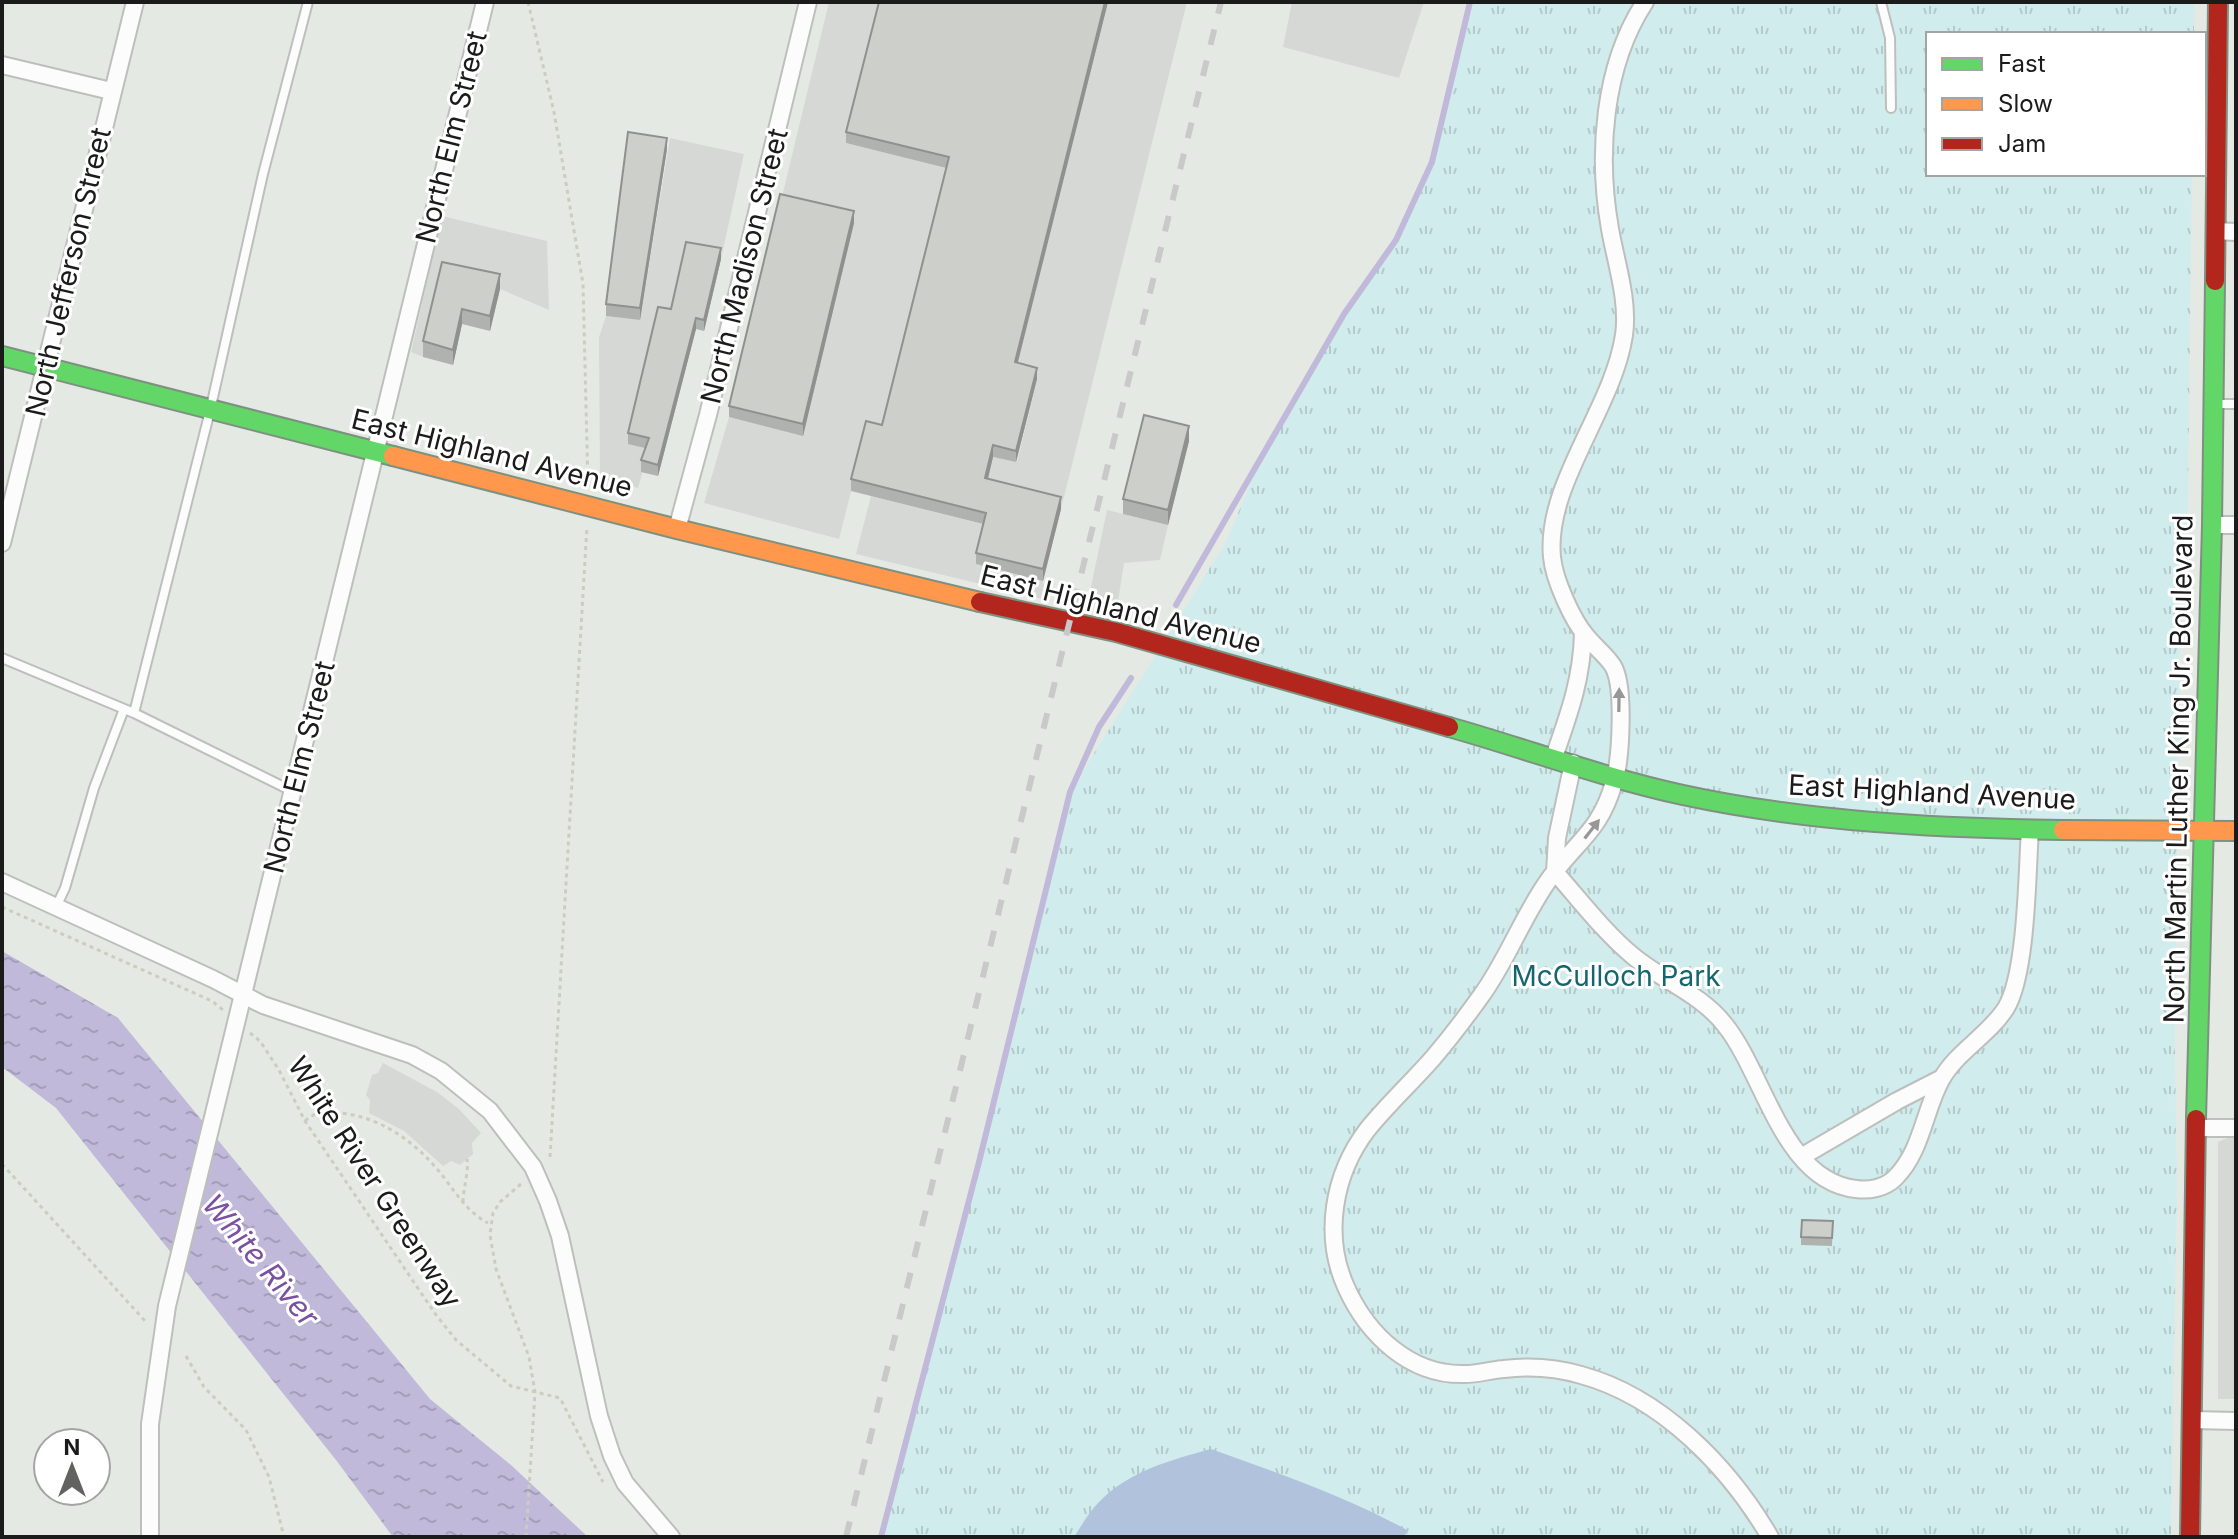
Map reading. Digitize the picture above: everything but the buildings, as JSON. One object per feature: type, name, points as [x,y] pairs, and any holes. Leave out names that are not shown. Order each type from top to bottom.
[{"type":"street","name":"North Jefferson Street","points":[[2,543],[135,2]]},
{"type":"street","name":"North Elm Street","points":[[150,1537],[150,1424],[167,1306],[485,2]]},
{"type":"street","name":"North Madison Street","points":[[677,529],[708,415],[808,2]]},
{"type":"street","points":[[1645,2],[1620,53],[1605,123],[1608,218],[1624,306],[1623,337],[1617,367],[1559,503],[1551,545],[1552,563],[1563,594],[1583,633],[1613,666],[1617,676],[1619,735],[1616,778],[1602,818],[1539,894],[1491,982],[1433,1058],[1356,1146],[1344,1173],[1333,1228],[1338,1268],[1359,1312],[1390,1347],[1417,1364],[1451,1374],[1511,1368],[1551,1369],[1605,1383],[1642,1402],[1679,1429],[1723,1471],[1770,1537]]},
{"type":"street","name":"North Martin Luther King Jr. Boulevard","points":[[2190,1537],[2196,1128],[2212,525],[2218,2]]},
{"type":"street","points":[[2,65],[111,91]]},
{"type":"street","points":[[2215,231],[2236,232]]},
{"type":"street","name":"East Highland Avenue","points":[[2,356],[677,529],[1116,632],[1554,757],[1616,778],[1698,798],[1818,817],[1928,826],[2236,831]]},
{"type":"street","points":[[2212,525],[2236,525]]},
{"type":"street","points":[[1554,757],[1574,701],[1582,664],[1583,633]]},
{"type":"street","points":[[1573,763],[1557,838],[1555,872],[1628,952],[1702,1002],[1726,1025],[1760,1083],[1783,1131],[1820,1178],[1848,1189],[1871,1189],[1892,1181],[1909,1159],[1942,1078]]},
{"type":"street","points":[[1801,1157],[1942,1078],[1999,1018],[2016,985],[2030,829]]},
{"type":"street","points":[[2,882],[284,1014],[412,1055],[441,1071],[490,1111],[535,1172],[548,1201],[560,1236],[599,1416],[612,1456],[625,1483],[671,1537]]},
{"type":"street","points":[[2196,1128],[2236,1128]]},
{"type":"street","points":[[2192,1420],[2236,1421]]},
{"type":"lane","points":[[134,713],[210,411],[263,174],[308,2]]},
{"type":"lane","points":[[1881,2],[1890,38],[1891,108]]},
{"type":"lane","points":[[2213,404],[2236,404]]},
{"type":"lane","points":[[2,658],[134,713],[293,791]]},
{"type":"lane","points":[[56,907],[65,888],[94,788],[124,709]]},
{"type":"path","points":[[526,1537],[535,1392],[529,1357],[496,1269],[490,1224],[500,1202],[550,1157],[551,1150],[588,506],[583,284],[554,112],[528,2]]},
{"type":"path","points":[[2,907],[212,1001]]},
{"type":"path","name":"White River Greenway","points":[[260,1041],[305,1121],[416,1289],[449,1332],[511,1386],[556,1395],[565,1403],[606,1487]]},
{"type":"path","points":[[305,1121],[313,1114],[322,1112],[348,1114],[361,1116],[390,1129],[423,1154],[477,1217],[490,1224]]},
{"type":"path","points":[[463,1202],[467,1159]]},
{"type":"path","points":[[2,1164],[148,1325]]},
{"type":"path","points":[[186,1356],[204,1387],[246,1430],[269,1477],[284,1537]]},
{"type":"green space","name":"McCulloch Park","points":[[1470,2],[2194,2],[2194,32],[1926,32],[1926,176],[2192,176],[2188,498],[2180,618],[2175,1051],[2177,1186],[2171,1537],[880,1537],[989,1123],[1070,792],[1226,542],[1257,468],[1335,330],[1409,213],[1432,162]]},
{"type":"shaded area","points":[[829,2],[927,2],[846,143],[949,169],[882,437],[866,433],[839,539],[704,503],[729,417],[803,435],[854,223],[780,205]]},
{"type":"shaded area","points":[[1108,2],[1187,2],[1061,509],[985,490],[993,457],[1017,462],[1037,380],[1015,374]]},
{"type":"shaded area","points":[[1292,2],[1424,2],[1399,78],[1283,47]]},
{"type":"shaded area","points":[[670,138],[744,154],[721,259],[686,254],[649,449],[638,488],[600,478],[599,337],[606,316],[640,320]]},
{"type":"shaded area","points":[[442,216],[547,241],[549,310],[500,289],[423,357],[411,352]]},
{"type":"shaded area","points":[[871,496],[986,525],[976,564],[1043,581],[1047,600],[856,554]]},
{"type":"shaded area","points":[[1107,510],[1168,525],[1160,560],[1124,563],[1117,608],[1088,601]]},
{"type":"shaded area","points":[[383,1063],[437,1092],[459,1109],[481,1133],[472,1143],[473,1154],[460,1165],[451,1161],[443,1166],[404,1131],[369,1113],[370,1100],[366,1095],[372,1075],[378,1073]]},
{"type":"shaded area","points":[[2236,1136],[2236,1399],[2218,1399],[2218,1142]]},
{"type":"shaded area","points":[[1211,1449],[1360,1506],[1407,1530],[1404,1537],[1074,1537],[1095,1506],[1124,1482],[1166,1462]]},
{"type":"water","name":"White River","points":[[2,951],[118,1018],[430,1399],[511,1465],[588,1537],[393,1537],[336,1460],[56,1108],[2,1067]]},
{"type":"waterway","points":[[1176,605],[1344,314],[1396,240],[1432,162],[1470,2]]},
{"type":"waterway","points":[[881,1537],[979,1162],[1070,792],[1099,727],[1131,678]]},
{"type":"railway","points":[[846,1537],[1221,2]]},
{"type":"traffic: fast","points":[[2196,1119],[2212,525],[2215,281]]},
{"type":"traffic: fast","points":[[2,356],[393,456]]},
{"type":"traffic: fast","points":[[1449,727],[1624,780],[1683,795],[1777,812],[1872,822],[2063,830]]},
{"type":"traffic: slow","points":[[393,456],[980,602]]},
{"type":"traffic: slow","points":[[2063,830],[2236,831]]},
{"type":"traffic: jam","points":[[2215,281],[2218,2]]},
{"type":"traffic: jam","points":[[980,602],[1116,632],[1449,727]]},
{"type":"traffic: jam","points":[[2190,1537],[2196,1119]]}]
